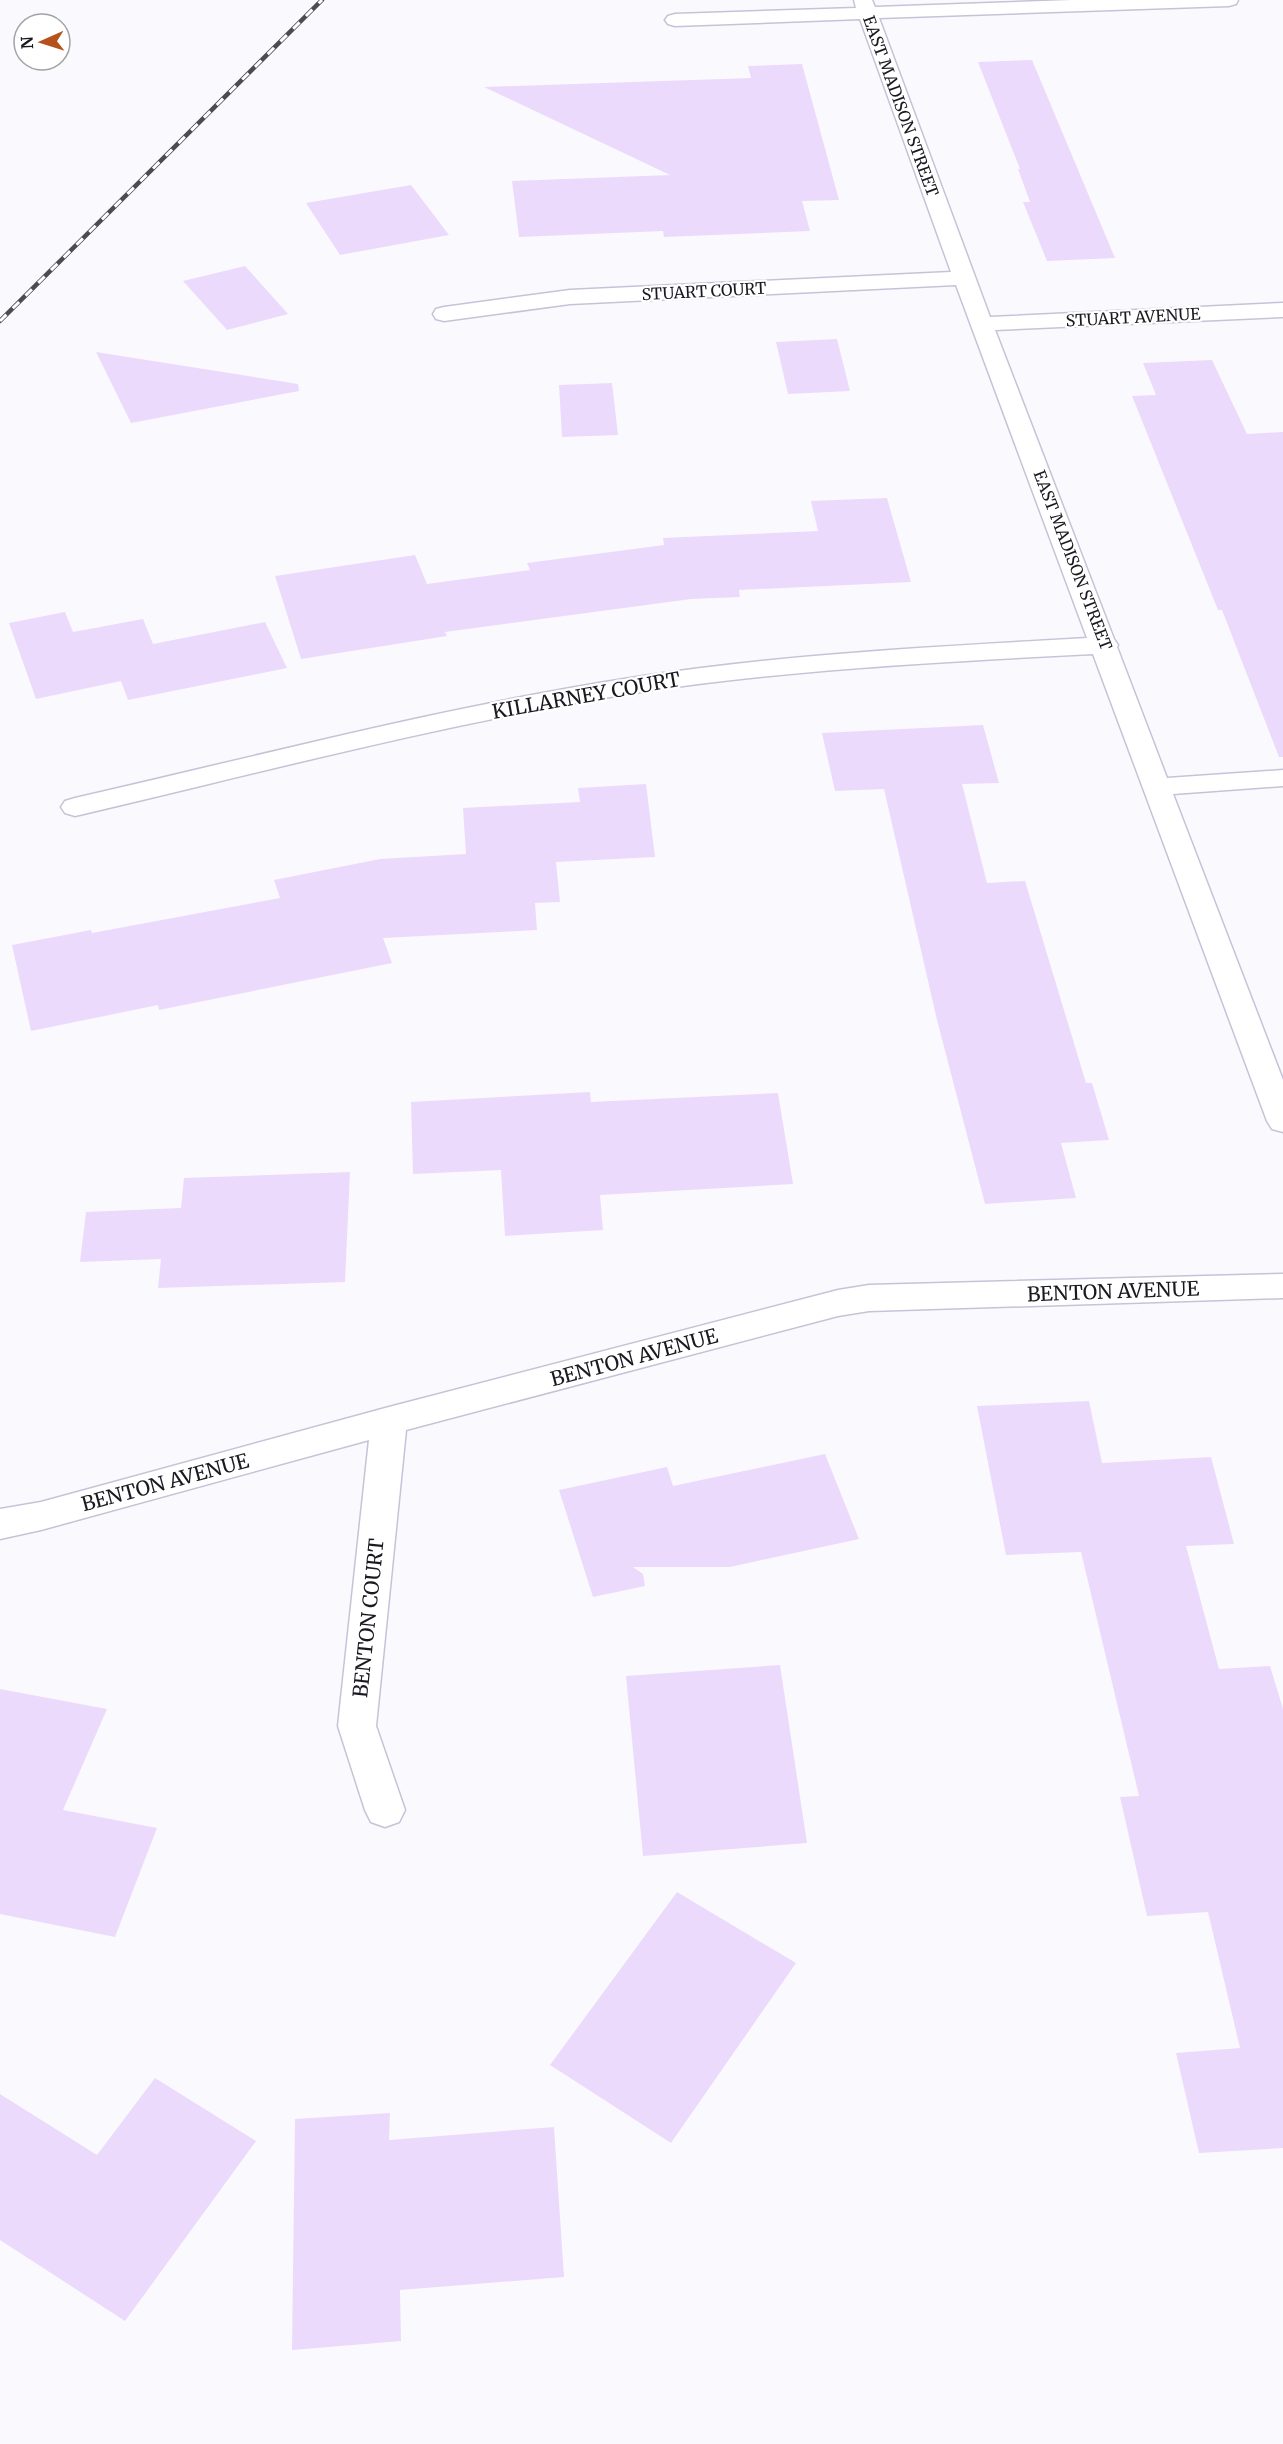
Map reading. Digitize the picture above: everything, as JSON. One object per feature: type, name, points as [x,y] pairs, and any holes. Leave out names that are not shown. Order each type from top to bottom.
[{"type":"street","points":[[675,20],[865,6],[1229,0]]},
{"type":"street","name":"EAST MADISON STREET","points":[[865,6],[964,278],[1105,645],[1283,1120]]},
{"type":"street","name":"STUART COURT","points":[[444,314],[570,297],[964,278]]},
{"type":"street","name":"STUART AVENUE","points":[[983,324],[1283,310]]},
{"type":"street","name":"KILLARNEY COURT","points":[[75,807],[565,696],[721,672],[847,660],[1105,645]]},
{"type":"street","points":[[1158,787],[1283,778]]},
{"type":"street","name":"BENTON AVENUE","points":[[0,1524],[41,1516],[388,1421],[838,1303],[869,1298],[1283,1286]]},
{"type":"street","name":"BENTON COURT","points":[[385,1810],[357,1726],[388,1421]]},
{"type":"building","points":[[1032,60],[1115,258],[1047,261],[1023,202],[1030,202],[1018,169],[1020,169],[978,62]]},
{"type":"building","points":[[802,64],[839,200],[802,201],[810,231],[664,237],[663,231],[519,237],[512,181],[670,175],[484,87],[751,78],[748,66]]},
{"type":"building","points":[[411,185],[449,235],[340,255],[306,203]]},
{"type":"building","points":[[245,266],[288,314],[227,330],[183,281]]},
{"type":"building","points":[[837,339],[850,391],[788,394],[776,342]]},
{"type":"building","points":[[96,352],[298,384],[299,391],[131,423]]},
{"type":"building","points":[[1212,360],[1247,434],[1283,432],[1283,757],[1279,757],[1222,610],[1218,610],[1132,396],[1156,395],[1143,363]]},
{"type":"building","points":[[612,383],[618,435],[562,437],[559,385]]},
{"type":"building","points":[[887,498],[911,582],[739,590],[740,597],[691,599],[445,632],[447,636],[301,659],[275,576],[415,555],[427,584],[530,570],[527,563],[664,545],[663,538],[818,531],[811,501]]},
{"type":"building","points":[[65,612],[73,632],[143,619],[153,644],[265,622],[287,668],[128,700],[121,681],[36,699],[9,623]]},
{"type":"building","points":[[983,725],[999,783],[962,784],[987,883],[1025,881],[1086,1083],[1092,1083],[1109,1140],[1061,1143],[1076,1198],[985,1204],[937,1020],[884,789],[835,791],[822,733]]},
{"type":"building","points":[[646,784],[655,857],[556,862],[560,902],[535,903],[537,930],[383,938],[392,963],[159,1010],[158,1005],[31,1031],[12,945],[91,930],[92,933],[280,898],[274,880],[380,859],[466,854],[463,808],[580,802],[578,788]]},
{"type":"building","points":[[590,1092],[591,1102],[778,1093],[793,1184],[600,1195],[603,1230],[505,1236],[501,1170],[413,1174],[411,1102]]},
{"type":"building","points":[[350,1172],[345,1282],[158,1288],[161,1259],[80,1262],[86,1212],[181,1208],[184,1178]]},
{"type":"building","points":[[1089,1401],[1102,1463],[1211,1457],[1234,1544],[1186,1546],[1219,1669],[1270,1666],[1283,1709],[1283,2148],[1199,2153],[1176,2053],[1240,2048],[1208,1912],[1147,1916],[1120,1797],[1139,1796],[1081,1552],[1006,1555],[977,1406]]},
{"type":"building","points":[[825,1454],[859,1539],[730,1567],[633,1567],[643,1574],[645,1586],[593,1597],[559,1490],[667,1467],[673,1486]]},
{"type":"building","points":[[780,1665],[807,1843],[643,1856],[626,1676]]},
{"type":"building","points":[[0,1689],[107,1709],[63,1810],[157,1828],[115,1937],[0,1914]]},
{"type":"building","points":[[677,1892],[796,1963],[671,2143],[550,2065]]},
{"type":"building","points":[[155,2078],[256,2141],[125,2321],[0,2240],[0,2094],[97,2155]]},
{"type":"building","points":[[390,2113],[389,2140],[554,2127],[564,2277],[400,2290],[401,2341],[292,2350],[295,2119]]},
{"type":"railway","points":[[0,321],[322,0]]}]
